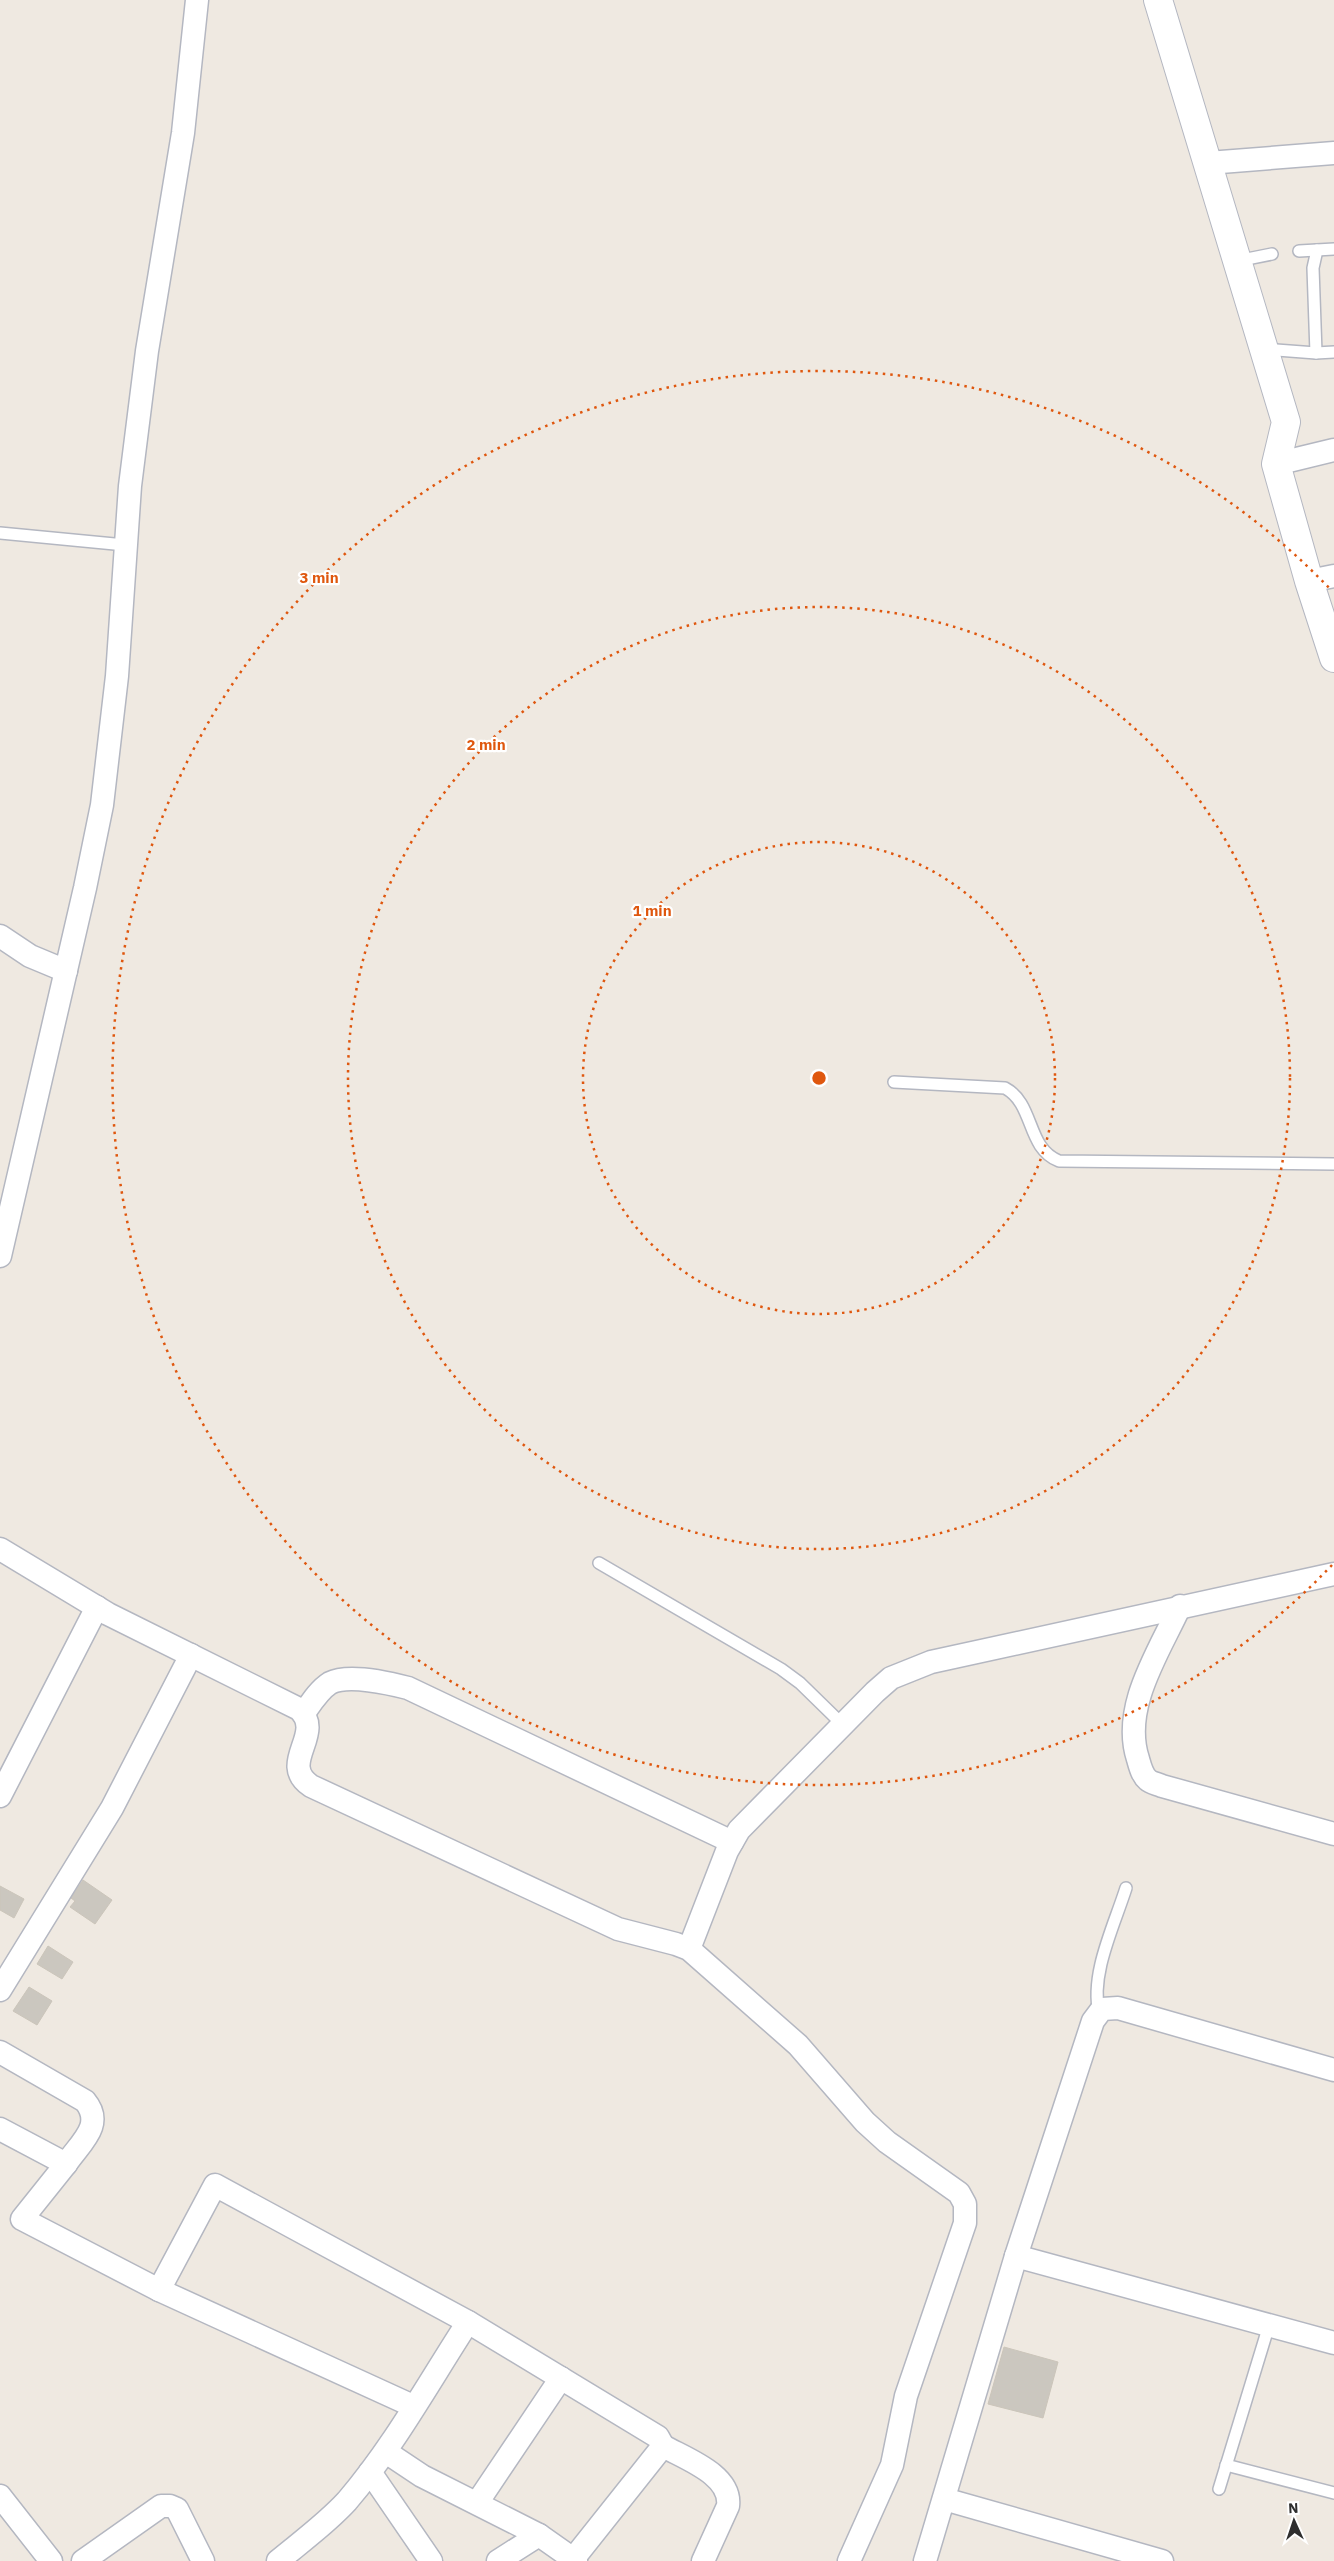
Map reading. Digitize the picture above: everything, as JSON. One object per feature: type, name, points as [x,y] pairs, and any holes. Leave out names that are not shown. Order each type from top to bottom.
[{"type":"main road","points":[[1158,0],[1286,422],[1276,464],[1321,578],[1334,658]]},
{"type":"street","points":[[0,1256],[66,971],[102,805],[116,676],[125,545],[147,351],[183,133],[197,0]]},
{"type":"street","points":[[1208,163],[1334,153]]},
{"type":"street","points":[[1276,464],[1334,450]]},
{"type":"street","points":[[0,936],[30,956],[66,971]]},
{"type":"street","points":[[0,1550],[97,1607],[304,1713],[309,1725],[298,1771],[302,1780],[311,1786],[618,1929],[676,1944],[689,1950],[798,2045],[865,2122],[887,2142],[959,2193],[965,2204],[964,2223],[906,2396],[892,2465],[849,2561]]},
{"type":"street","points":[[689,1950],[732,1842],[756,1811],[842,1724],[891,1678],[931,1662],[1180,1606],[1334,1574]]},
{"type":"street","points":[[1180,1606],[1136,1704],[1136,1754],[1142,1771],[1148,1780],[1162,1786],[1334,1834]]},
{"type":"street","points":[[0,1796],[97,1607]]},
{"type":"street","points":[[0,1990],[112,1808],[191,1655]]},
{"type":"street","points":[[304,1713],[321,1690],[331,1682],[344,1680],[372,1681],[408,1688],[732,1842]]},
{"type":"street","points":[[925,2561],[1016,2256],[1093,2021],[1099,2013],[1102,2010],[1118,2008],[1334,2070]]},
{"type":"street","points":[[0,2052],[85,2101],[91,2107],[94,2116],[92,2127],[66,2164],[22,2219],[159,2290],[413,2406]]},
{"type":"street","points":[[0,2129],[66,2164]]},
{"type":"street","points":[[159,2290],[216,2185],[468,2322],[658,2437],[663,2446],[713,2475],[724,2485],[729,2497],[728,2506],[703,2561]]},
{"type":"street","points":[[1016,2256],[1334,2342]]},
{"type":"street","points":[[278,2561],[345,2503],[386,2452],[413,2406],[468,2322]]},
{"type":"street","points":[[477,2503],[561,2378]]},
{"type":"street","points":[[386,2452],[422,2476],[539,2535],[575,2560],[663,2446]]},
{"type":"street","points":[[370,2472],[431,2561]]},
{"type":"street","points":[[0,2496],[51,2561]]},
{"type":"street","points":[[944,2499],[1162,2561]]},
{"type":"street","points":[[83,2561],[161,2506],[170,2506],[177,2509],[203,2561]]},
{"type":"street","points":[[498,2561],[539,2535]]},
{"type":"lane","points":[[1299,251],[1334,248]]},
{"type":"lane","points":[[1316,354],[1313,268],[1317,250]]},
{"type":"lane","points":[[1237,261],[1272,254]]},
{"type":"lane","points":[[1264,349],[1316,354],[1334,352]]},
{"type":"lane","points":[[0,533],[125,545]]},
{"type":"lane","points":[[894,1082],[1005,1088],[1014,1093],[1022,1102],[1043,1151],[1059,1161],[1334,1164]]},
{"type":"lane","points":[[599,1563],[781,1669],[800,1683],[842,1724]]},
{"type":"lane","points":[[1099,2013],[1096,1997],[1098,1978],[1126,1888]]},
{"type":"lane","points":[[1219,2489],[1269,2325]]},
{"type":"lane","points":[[1226,2465],[1334,2494]]},
{"type":"building","points":[[83,1880],[112,1900],[95,1924],[70,1907],[75,1901],[71,1898]]},
{"type":"building","points":[[0,1886],[24,1899],[14,1918],[0,1910]]},
{"type":"building","points":[[48,1946],[73,1962],[62,1979],[37,1964]]},
{"type":"building","points":[[29,1987],[52,2001],[37,2025],[13,2011]]},
{"type":"building","points":[[1004,2347],[1058,2362],[1043,2418],[988,2404]]}]
